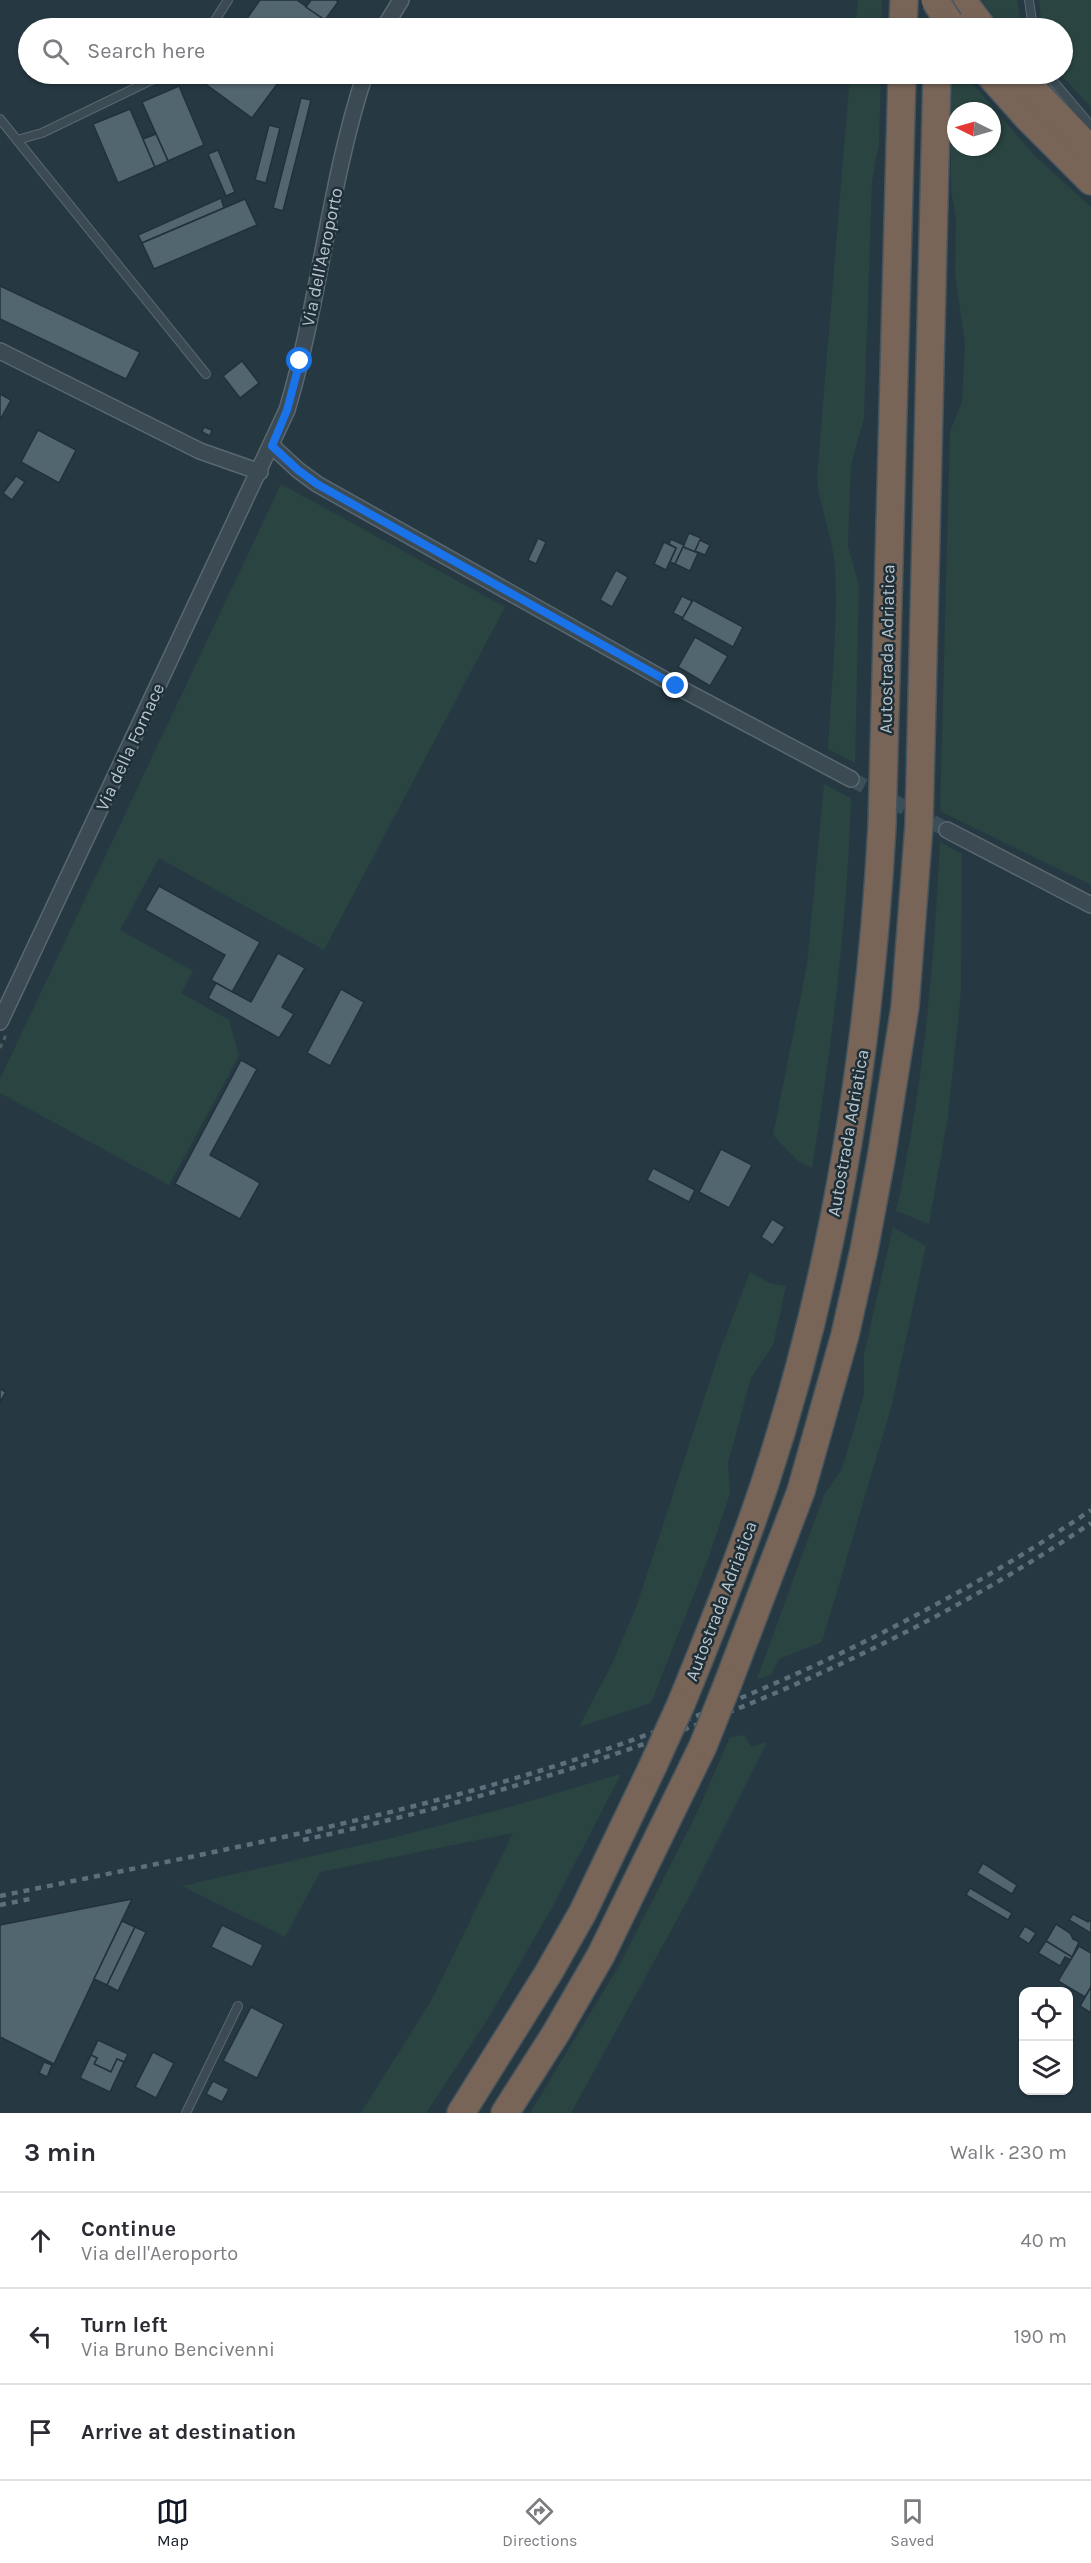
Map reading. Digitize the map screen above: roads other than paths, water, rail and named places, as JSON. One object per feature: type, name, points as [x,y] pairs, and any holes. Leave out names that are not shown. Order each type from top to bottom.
[{"type":"highway","points":[[903,18],[904,0]]},
{"type":"highway","name":"Autostrada Adriatica","points":[[461,2113],[549,1972],[583,1911],[681,1704],[721,1608],[765,1482],[787,1410],[827,1252],[861,1057],[876,930],[882,826],[902,84]]},
{"type":"highway","name":"Autostrada Adriatica","points":[[505,2113],[556,2033],[601,1955],[703,1746],[801,1491],[845,1335],[864,1250],[881,1159],[904,1007],[919,825],[937,84]]},
{"type":"highway","points":[[998,84],[1028,118],[1091,181]]},
{"type":"highway","points":[[1028,84],[1091,150]]},
{"type":"street","points":[[390,18],[401,0]]},
{"type":"street","name":"Via dell'Aeroporto","points":[[260,472],[287,410],[300,361],[342,161],[362,84]]},
{"type":"street","points":[[0,351],[200,451],[260,472]]},
{"type":"street","points":[[272,446],[317,484],[676,686],[851,779]]},
{"type":"street","name":"Via della Fornace","points":[[0,1022],[260,472]]},
{"type":"street","points":[[947,830],[1091,905]]},
{"type":"lane","points":[[216,18],[228,0]]},
{"type":"lane","points":[[1029,0],[1032,18]]},
{"type":"lane","points":[[17,140],[42,133],[143,84]]},
{"type":"lane","points":[[1055,84],[1091,126]]},
{"type":"lane","points":[[0,119],[206,374]]},
{"type":"lane","points":[[186,2113],[238,2006]]},
{"type":"tunnel","points":[[851,779],[947,830]]},
{"type":"railway","points":[[0,1896],[380,1815],[530,1774],[604,1750],[731,1702],[855,1646],[976,1582],[1091,1510]]},
{"type":"railway","points":[[303,1840],[510,1787],[612,1755],[712,1719],[811,1678],[907,1631],[1000,1580],[1091,1523]]},
{"type":"railway","points":[[0,1905],[30,1899]]}]
